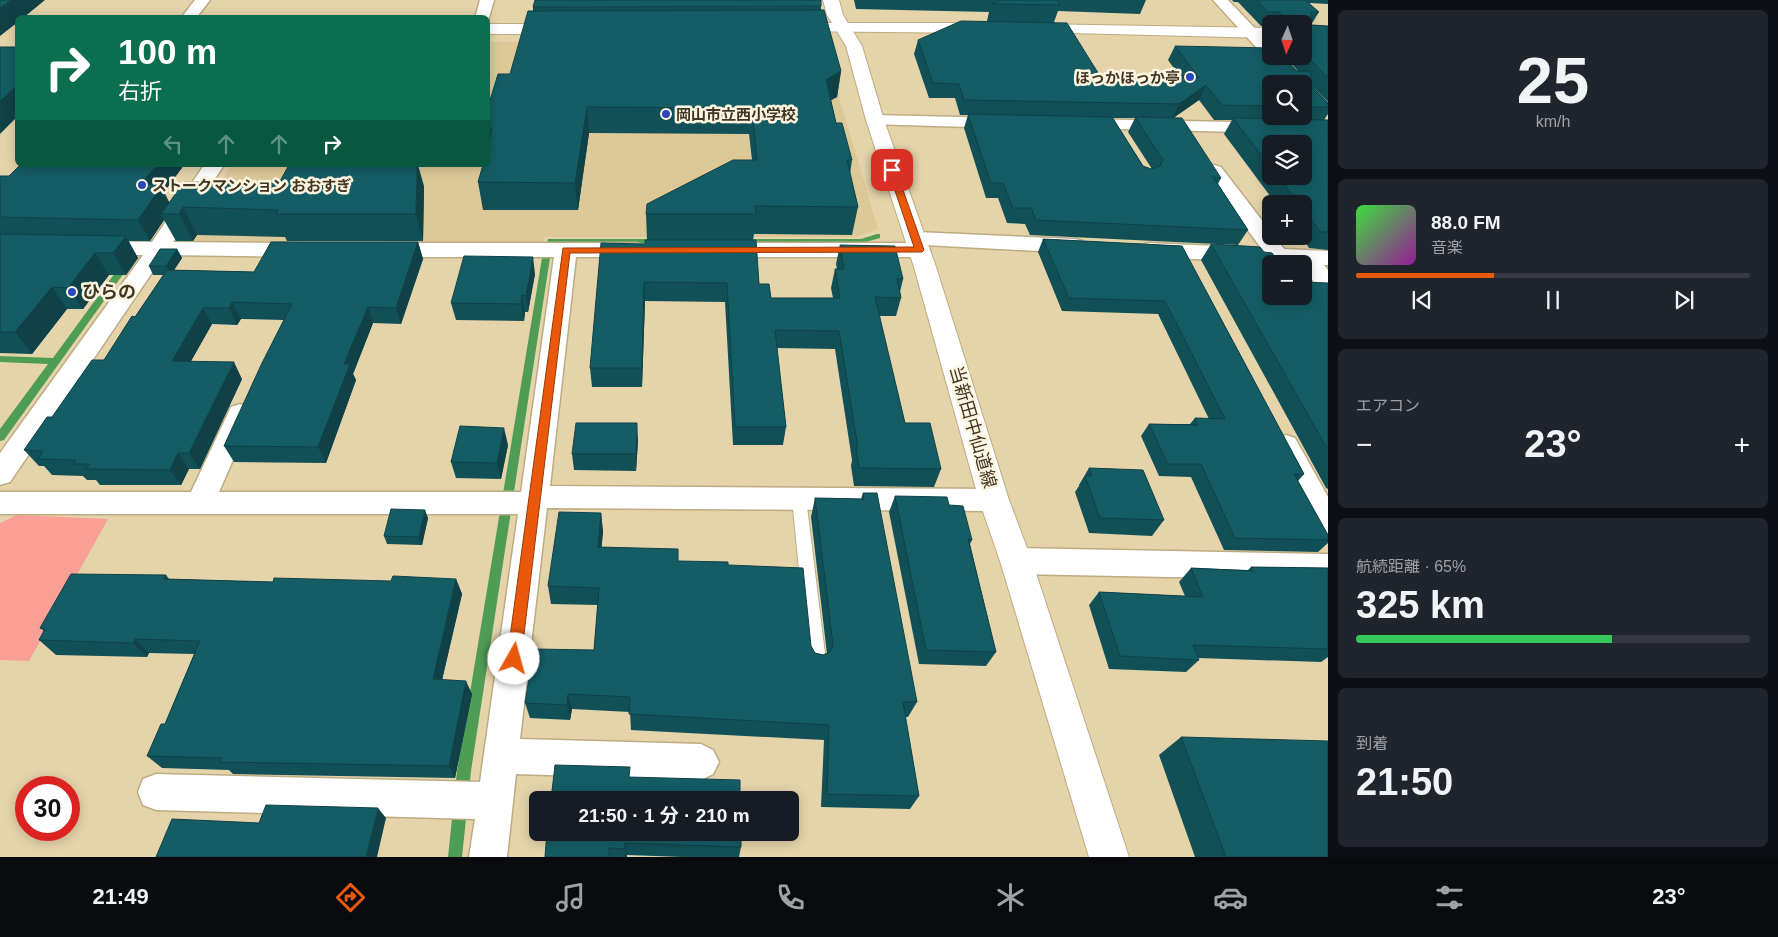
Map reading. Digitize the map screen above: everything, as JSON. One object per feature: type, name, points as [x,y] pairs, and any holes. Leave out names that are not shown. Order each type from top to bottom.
[{"type":"main road","name":"当新田中仙道線","points":[[831,0],[835,15],[854,46],[875,120],[917,244],[994,500],[1016,561],[1109,857]]},
{"type":"main road","points":[[490,29],[577,28]]},
{"type":"main road","points":[[776,28],[996,28]]},
{"type":"main road","points":[[1016,29],[1262,33]]},
{"type":"street","points":[[190,15],[203,0]]},
{"type":"street","points":[[483,15],[487,0]]},
{"type":"street","points":[[1220,0],[1262,44]]},
{"type":"street","points":[[875,120],[1015,123]]},
{"type":"street","points":[[1064,124],[1328,129]]},
{"type":"street","points":[[1113,125],[1124,142]]},
{"type":"street","points":[[0,474],[158,249],[213,167]]},
{"type":"street","points":[[1214,171],[1277,255]]},
{"type":"street","points":[[705,250],[917,244],[1097,248]]},
{"type":"street","points":[[73,248],[321,250]]},
{"type":"street","points":[[1126,249],[1262,256]]},
{"type":"street","points":[[370,250],[655,250]]},
{"type":"street","points":[[488,857],[474,800],[501,756],[522,502],[566,250]]},
{"type":"street","points":[[1184,252],[1198,278]]},
{"type":"street","points":[[1318,258],[1328,286]]},
{"type":"street","points":[[200,502],[249,396]]},
{"type":"street","points":[[1277,427],[1328,524]]},
{"type":"street","points":[[0,503],[522,502],[799,498],[880,508],[994,500]]},
{"type":"street","points":[[1016,561],[1328,567]]},
{"type":"street","points":[[501,756],[701,762]]},
{"type":"street","points":[[156,792],[474,800]]},
{"type":"lane","points":[[799,498],[817,662]]},
{"type":"shaded area","name":"岡山市立西小学校","points":[[774,40],[829,63],[878,229],[856,237],[545,237],[543,245],[191,244],[185,239],[230,167],[490,167],[490,42]]},
{"type":"shaded area","points":[[17,515],[108,519],[29,661],[0,660],[0,523]]},
{"type":"building","points":[[0,0],[11,0],[0,8]]},
{"type":"building","points":[[535,0],[821,0],[821,6],[533,7]]},
{"type":"building","points":[[1001,0],[1057,0],[1060,5],[992,4]]},
{"type":"building","points":[[1257,0],[1305,0],[1319,12],[1311,12],[1311,15],[1280,15],[1280,12],[1268,12]]},
{"type":"building","points":[[824,10],[841,71],[826,80],[836,123],[842,123],[852,160],[847,160],[858,207],[755,206],[756,214],[646,214],[647,204],[733,160],[757,160],[752,108],[587,107],[575,183],[478,182],[482,167],[490,167],[490,138],[492,129],[490,128],[490,100],[498,74],[510,74],[528,11]]},
{"type":"building","points":[[961,21],[1067,23],[1100,76],[1199,78],[1175,46],[1262,48],[1262,65],[1291,65],[1297,71],[1311,71],[1311,75],[1262,75],[1262,106],[1222,105],[1206,85],[1179,104],[964,100],[959,84],[933,83],[918,40]]},
{"type":"building","points":[[1312,25],[1328,26],[1328,78],[1312,61]]},
{"type":"building","points":[[0,47],[15,47],[15,87],[0,101]]},
{"type":"building","points":[[1312,87],[1328,103],[1328,107],[1312,107]]},
{"type":"building","points":[[968,114],[1112,117],[1143,166],[1151,169],[1160,166],[1163,160],[1135,117],[1182,118],[1221,178],[1213,177],[1248,230],[1036,220],[1031,208],[1013,208],[1003,183],[991,183]]},
{"type":"building","points":[[1233,118],[1262,119],[1262,125],[1312,125],[1312,120],[1328,120],[1328,232],[1321,232],[1312,220],[1312,195],[1292,195],[1285,185],[1312,185],[1312,135],[1262,135],[1262,156]]},
{"type":"building","points":[[18,167],[155,167],[141,184],[161,187],[138,220],[0,217],[0,176],[9,176]]},
{"type":"building","points":[[288,167],[417,167],[416,214],[276,214],[278,210],[183,207],[179,214],[161,214],[184,182],[279,183]]},
{"type":"building","points":[[0,234],[126,236],[113,253],[95,253],[68,288],[52,287],[15,332],[0,332]]},
{"type":"building","points":[[1043,239],[1182,246],[1304,474],[1294,474],[1328,535],[1328,540],[1235,538],[1201,464],[1168,464],[1149,424],[1198,425],[1195,418],[1225,419],[1165,301],[1069,298]]},
{"type":"building","points":[[645,240],[756,240],[759,284],[769,284],[771,298],[840,298],[835,269],[844,269],[840,245],[895,246],[903,279],[897,279],[901,298],[875,297],[905,423],[930,423],[941,469],[859,468],[856,448],[858,448],[839,331],[775,330],[786,427],[735,427],[727,283],[644,282],[642,368],[590,368],[601,243],[645,244]]},
{"type":"building","points":[[271,242],[418,242],[396,308],[368,307],[344,364],[350,364],[318,447],[224,446],[262,363],[292,304],[232,302],[229,308],[203,308],[172,361],[234,362],[189,453],[178,453],[170,470],[86,469],[90,464],[73,464],[76,460],[38,459],[43,451],[24,450],[47,417],[52,417],[92,360],[104,360],[132,316],[135,317],[167,270],[254,272]]},
{"type":"building","points":[[1211,244],[1260,247],[1264,252],[1272,253],[1273,255],[1262,255],[1262,305],[1312,305],[1312,282],[1328,283],[1328,450]]},
{"type":"building","points":[[160,249],[177,249],[166,266],[149,266]]},
{"type":"building","points":[[464,256],[533,257],[526,296],[522,295],[521,304],[451,303]]},
{"type":"building","points":[[576,423],[637,423],[636,454],[572,454]]},
{"type":"building","points":[[460,426],[504,428],[497,463],[451,462]]},
{"type":"building","points":[[1089,468],[1143,470],[1164,520],[1100,518],[1085,476],[1092,476]]},
{"type":"building","points":[[863,493],[877,493],[917,702],[903,702],[919,796],[827,794],[829,725],[629,714],[630,697],[568,694],[567,705],[525,703],[534,649],[594,650],[599,588],[548,586],[559,512],[601,513],[598,547],[678,549],[678,561],[728,562],[728,565],[803,568],[811,646],[815,653],[823,655],[830,652],[833,645],[815,498],[864,499]]},
{"type":"building","points":[[895,496],[947,497],[949,505],[963,506],[972,540],[968,539],[996,652],[926,650]]},
{"type":"building","points":[[391,509],[425,510],[419,537],[384,536]]},
{"type":"building","points":[[1251,567],[1328,568],[1328,649],[1193,645],[1199,660],[1120,656],[1099,592],[1203,597],[1191,568],[1253,571]]},
{"type":"building","points":[[71,574],[166,575],[164,579],[273,582],[274,578],[391,581],[393,576],[456,579],[433,679],[466,681],[449,766],[220,762],[222,758],[147,756],[161,724],[165,724],[200,641],[135,639],[133,643],[39,640],[45,629],[40,628]]},
{"type":"building","points":[[1181,737],[1328,741],[1328,857],[1226,857]]},
{"type":"building","points":[[555,765],[630,767],[629,777],[740,780],[740,791],[552,791]]},
{"type":"building","points":[[266,805],[378,808],[366,857],[156,857],[172,819],[259,823]]},
{"type":"building","points":[[546,841],[741,841],[741,847],[625,843],[625,849],[609,848],[609,857],[545,857]]},
{"type":"waterway","points":[[744,241],[862,241],[877,236]]},
{"type":"waterway","points":[[551,243],[551,241],[657,241]]},
{"type":"waterway","points":[[455,857],[464,771],[546,258]]},
{"type":"waterway","points":[[0,437],[126,264]]},
{"type":"waterway","points":[[0,359],[55,361]]},
{"type":"place","name":"ほっかほっか亭","points":[[1190,77]]},
{"type":"place","name":"岡山市立西小学校","points":[[666,114]]},
{"type":"place","name":"ストークマンション おおすぎ","points":[[142,185]]},
{"type":"place","name":"ひらの","points":[[72,292]]},
{"type":"route","points":[[514,659],[566,250],[919,250],[892,170]]}]
